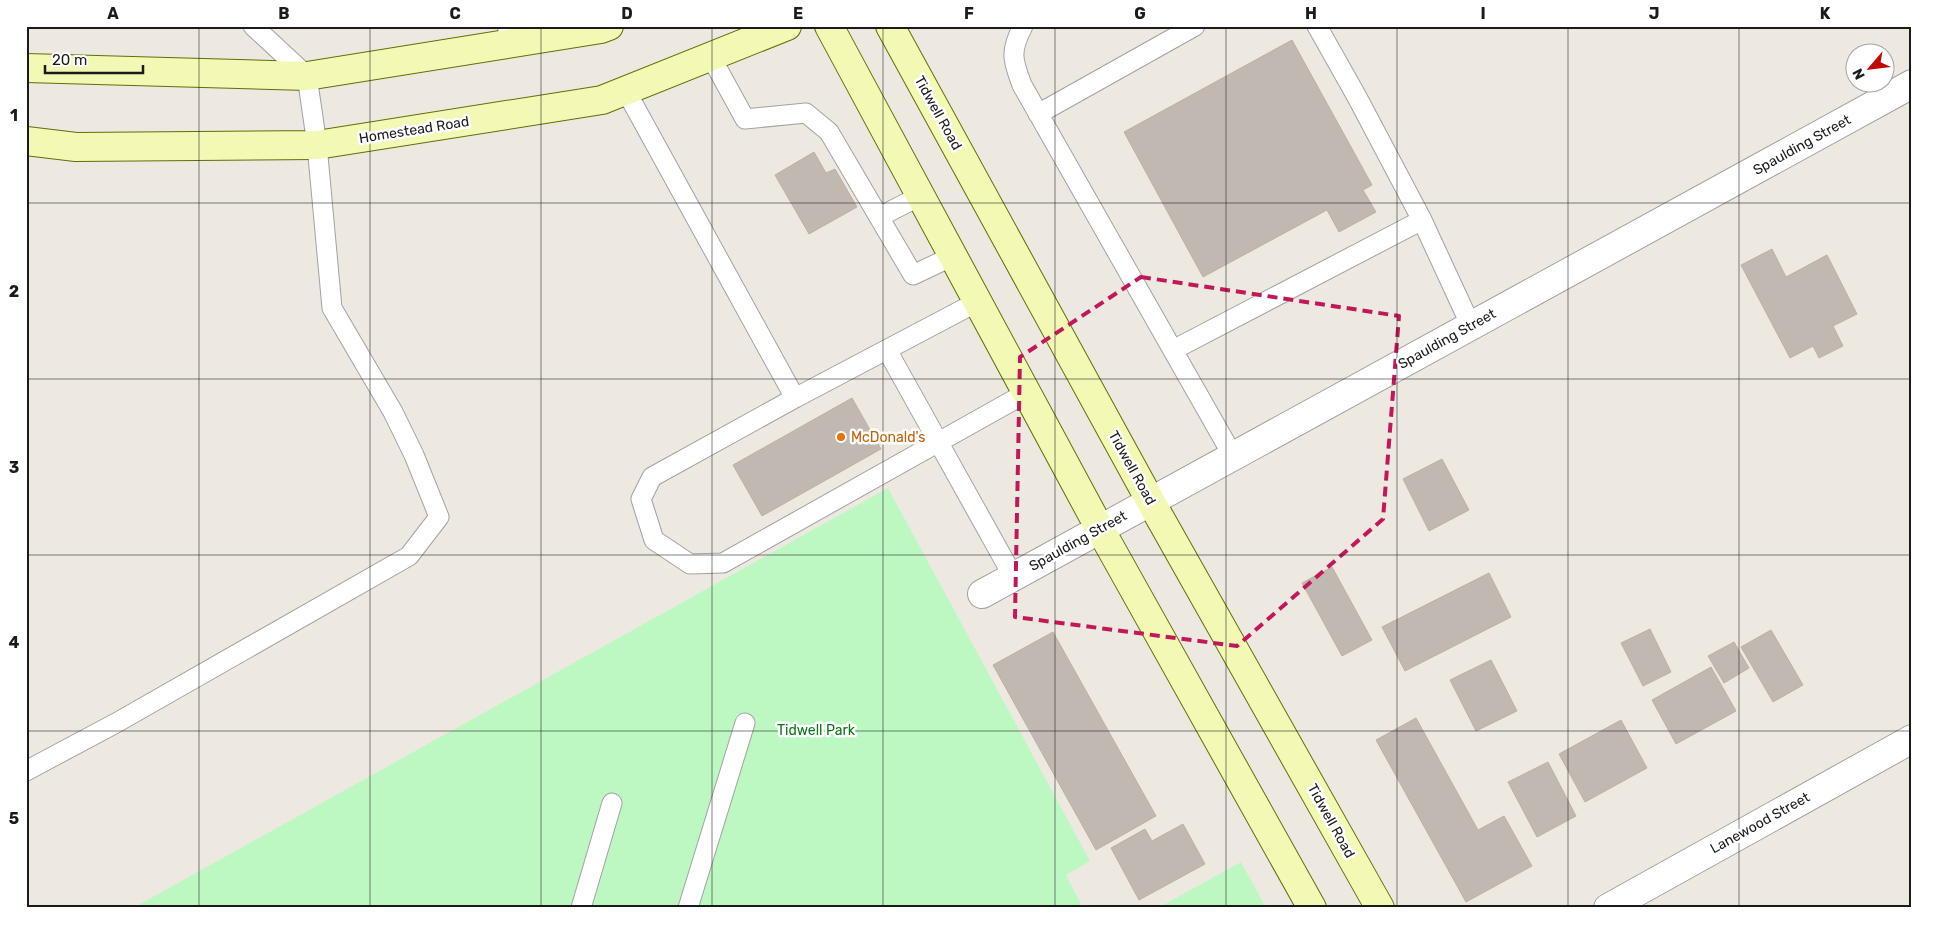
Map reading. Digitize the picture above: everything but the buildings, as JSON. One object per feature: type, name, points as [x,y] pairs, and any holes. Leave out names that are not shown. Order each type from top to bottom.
[{"type":"main road","points":[[26,68],[307,76],[510,35],[609,26]]},
{"type":"main road","name":"Homestead Road","points":[[26,142],[76,147],[317,145],[602,100],[787,26]]},
{"type":"main road","points":[[829,26],[1100,529],[1312,908]]},
{"type":"main road","name":"Tidwell Road","points":[[890,26],[1150,502],[1380,908]]},
{"type":"street","name":"Spaulding Street","points":[[982,594],[1912,84]]},
{"type":"street","name":"Lanewood Street","points":[[1608,908],[1912,739]]},
{"type":"lane","points":[[26,772],[410,556],[439,517],[414,455],[393,412],[332,308],[317,145],[307,76],[253,26]]},
{"type":"lane","points":[[1023,26],[1016,40],[1013,62],[1022,85],[1233,456]]},
{"type":"lane","points":[[1038,114],[1195,26]]},
{"type":"lane","points":[[1317,26],[1357,96],[1422,220],[1471,326]]},
{"type":"lane","points":[[711,57],[745,118],[806,113],[829,132],[913,275],[953,256]]},
{"type":"lane","points":[[626,91],[795,398]]},
{"type":"lane","points":[[879,217],[920,196]]},
{"type":"lane","points":[[1174,350],[1422,220]]},
{"type":"lane","points":[[977,302],[795,398],[652,477],[641,499],[654,540],[690,564],[723,563],[1026,393]]},
{"type":"lane","points":[[887,350],[1013,576]]},
{"type":"lane","points":[[688,908],[745,723]]},
{"type":"lane","points":[[581,908],[612,803]]},
{"type":"highlighted area","points":[[1141,277],[1399,316],[1383,519],[1237,646],[1015,617],[1020,357]]},
{"type":"green space","name":"Tidwell Park","points":[[888,488],[1090,861],[1066,875],[1083,908],[133,908]]},
{"type":"green space","points":[[1241,862],[1266,908],[1158,908]]},
{"type":"place","name":"McDonald's","points":[[841,437]]}]
